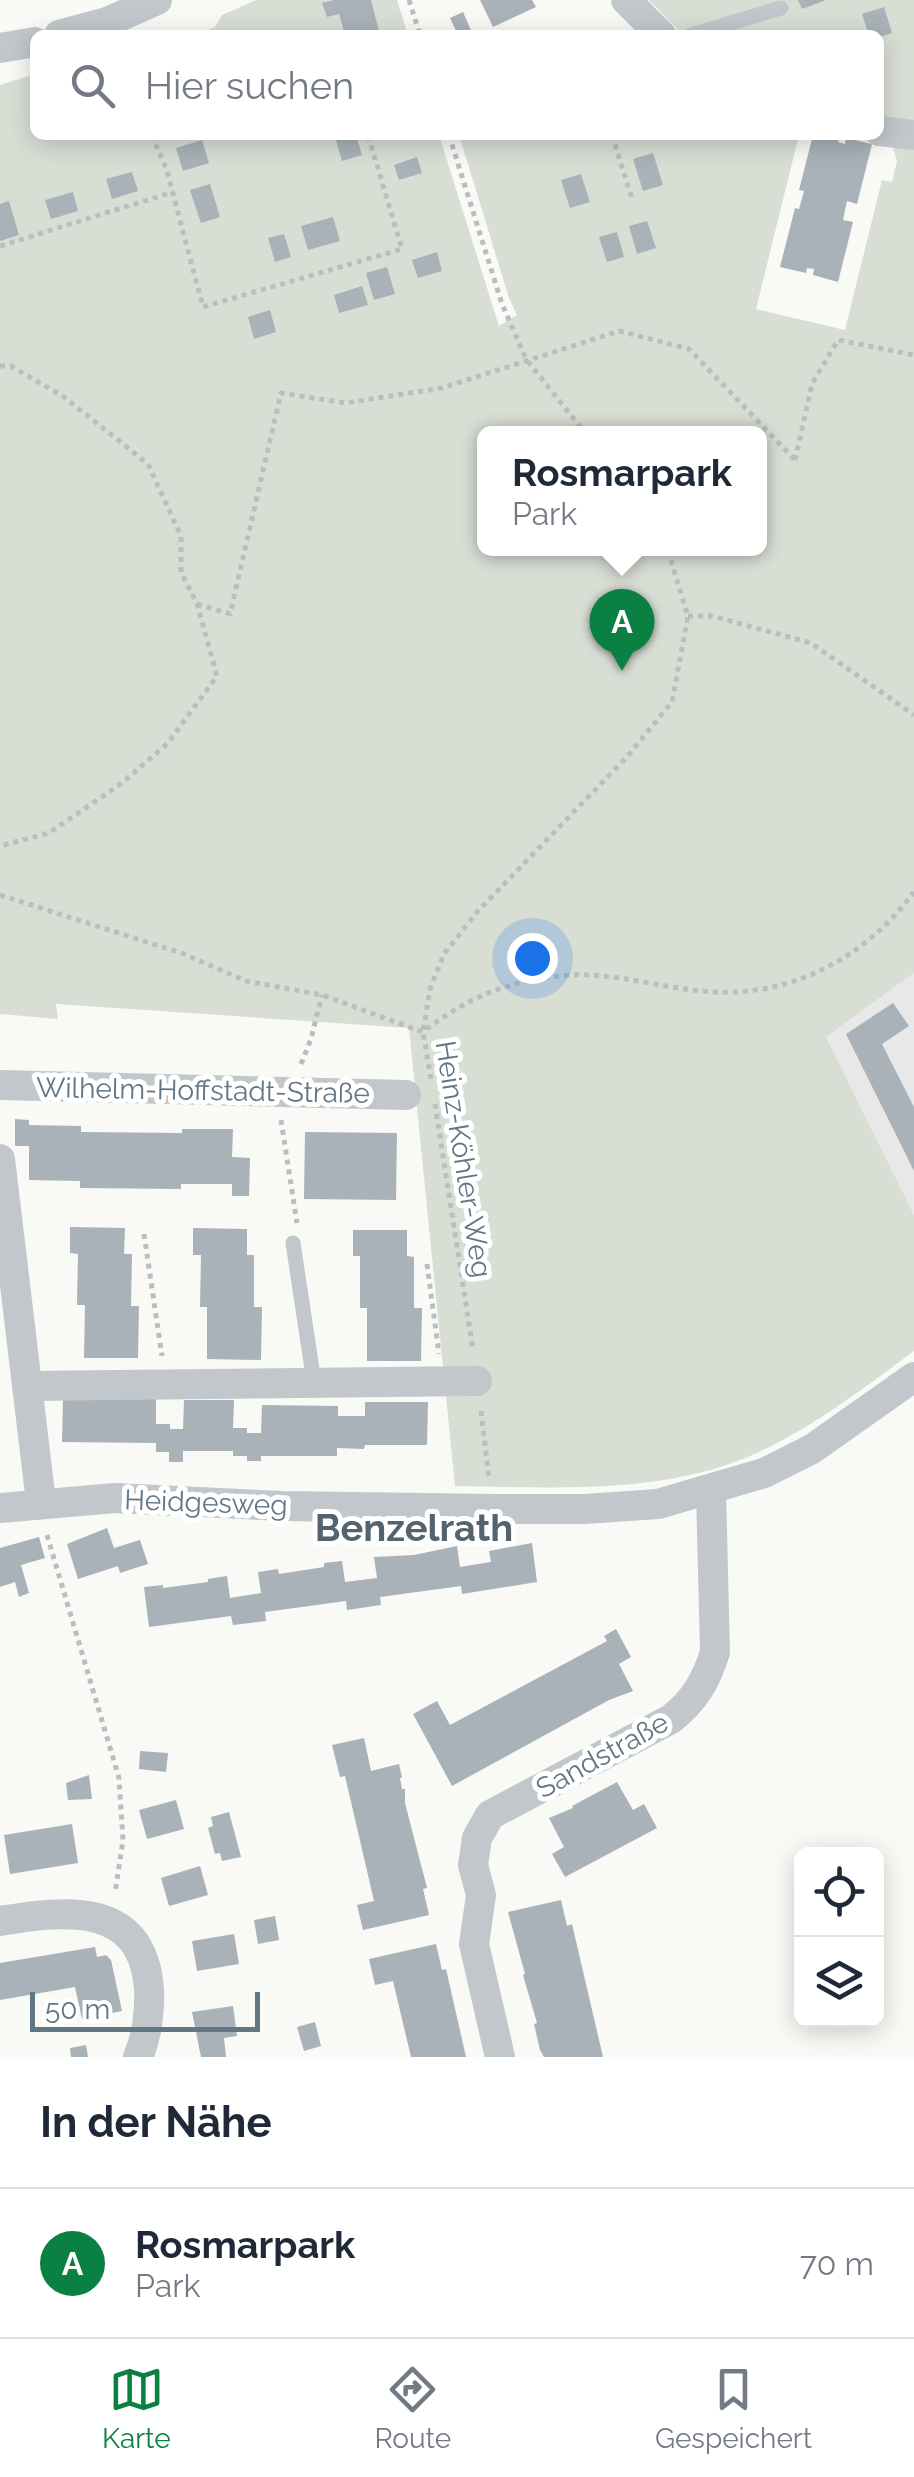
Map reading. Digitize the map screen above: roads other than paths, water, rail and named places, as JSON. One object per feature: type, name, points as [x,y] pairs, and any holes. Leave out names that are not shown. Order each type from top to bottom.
[{"type":"street","points":[[78,30],[158,0]]},
{"type":"street","points":[[626,0],[656,30]]},
{"type":"street","points":[[0,48],[30,43]]},
{"type":"street","points":[[884,132],[914,135]]},
{"type":"street","name":"Wilhelm-Hoffstadt-Straße","points":[[0,1085],[424,1093]]},
{"type":"street","points":[[0,1159],[41,1502]]},
{"type":"street","points":[[711,1491],[764,1473],[812,1449],[914,1377]]},
{"type":"street","points":[[28,1386],[478,1381]]},
{"type":"street","name":"Heidgesweg","points":[[0,1508],[115,1498],[282,1506],[585,1509],[658,1504],[711,1491]]},
{"type":"street","name":"Sandstraße","points":[[500,2057],[474,1944],[481,1896],[473,1865],[477,1838],[490,1815],[671,1719],[691,1703],[708,1676],[715,1652],[711,1491]]},
{"type":"street","points":[[0,1921],[75,1914],[111,1921],[135,1942],[144,1959],[150,2005],[138,2057]]},
{"type":"lane","points":[[707,30],[780,8]]},
{"type":"lane","points":[[292,1243],[314,1382]]},
{"type":"place","name":"Rosmarpark","points":[[622,671]]},
{"type":"district","name":"Benzelrath","points":[[414,1528]]}]
